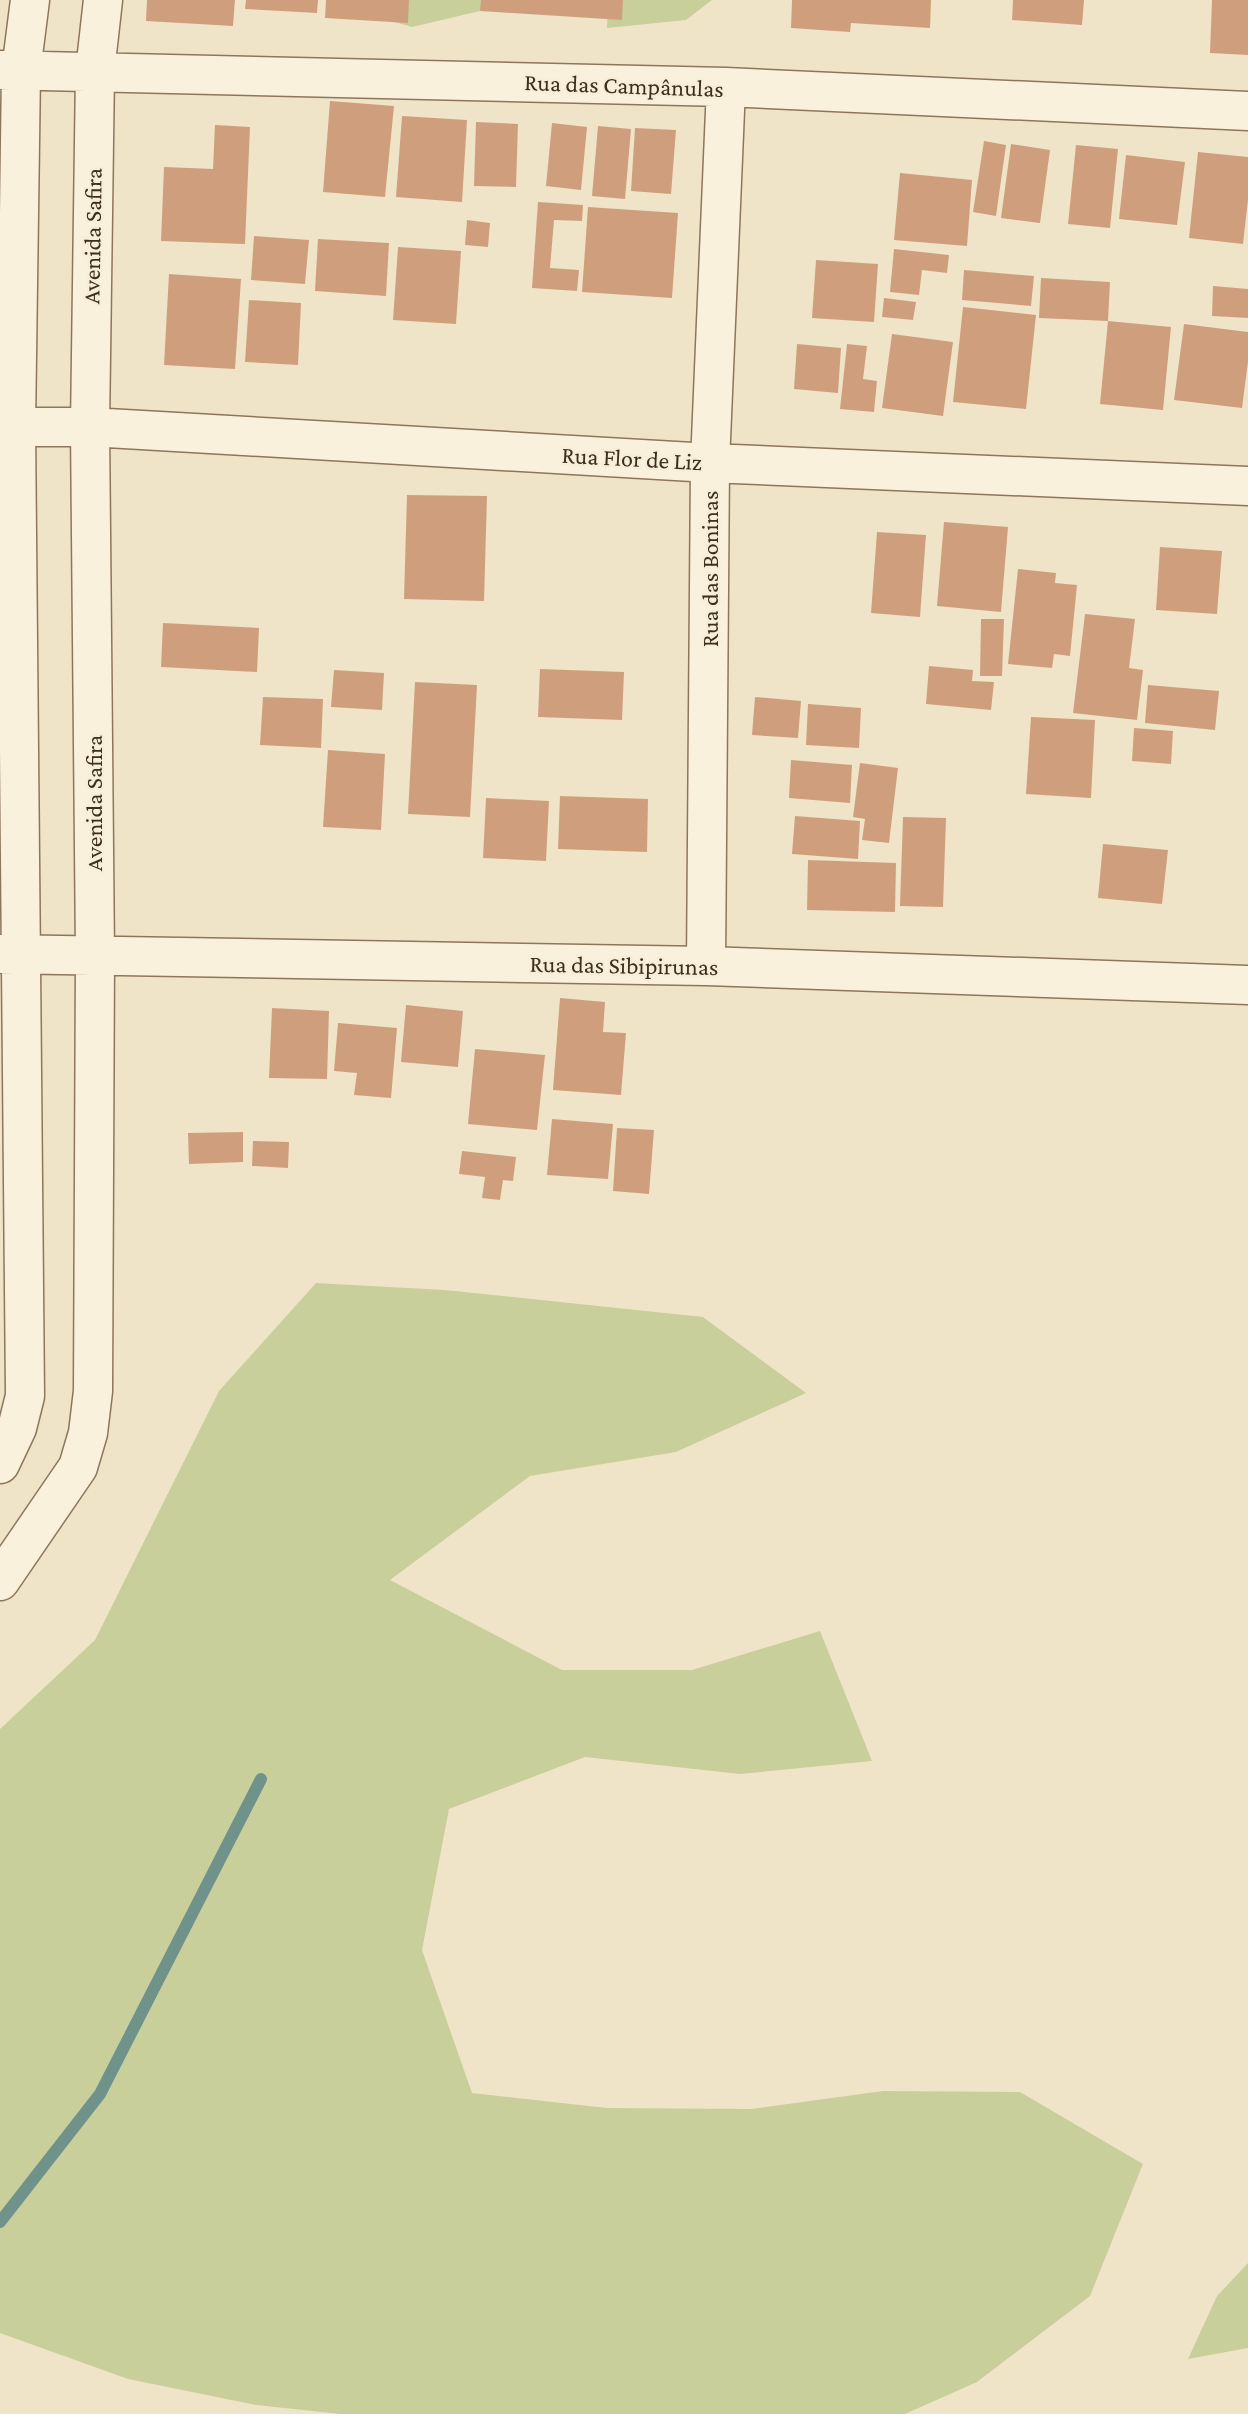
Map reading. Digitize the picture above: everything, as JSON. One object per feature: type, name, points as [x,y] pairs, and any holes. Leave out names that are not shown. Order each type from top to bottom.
[{"type":"street","points":[[1,1460],[17,1429],[25,1396],[10,954],[16,427],[10,70],[30,0]]},
{"type":"street","name":"Avenida Safira","points":[[0,1581],[78,1467],[88,1433],[93,1391],[95,955],[90,427],[94,71],[103,0]]},
{"type":"street","name":"Rua das Campânulas","points":[[10,70],[726,87],[1248,111]]},
{"type":"street","name":"Rua das Boninas","points":[[706,967],[710,463],[726,87]]},
{"type":"street","name":"Rua Flor de Liz","points":[[16,427],[90,427],[710,463],[1248,486]]},
{"type":"street","name":"Rua das Sibipirunas","points":[[10,954],[706,967],[1248,985]]},
{"type":"green space","points":[[342,0],[490,0],[480,11],[412,27],[345,8]]},
{"type":"green space","points":[[608,0],[712,0],[686,20],[607,28]]},
{"type":"green space","points":[[316,1283],[445,1290],[703,1317],[806,1393],[676,1452],[530,1476],[390,1580],[562,1670],[692,1670],[820,1631],[872,1761],[740,1774],[585,1757],[449,1809],[422,1950],[472,2093],[607,2108],[751,2109],[883,2091],[1020,2092],[1143,2164],[1090,2296],[977,2382],[905,2414],[341,2414],[256,2405],[128,2379],[0,2333],[0,1729],[95,1640],[219,1391]]},
{"type":"green space","points":[[1248,2263],[1248,2348],[1188,2359],[1217,2296]]},
{"type":"building","points":[[147,0],[235,0],[233,26],[146,21]]},
{"type":"building","points":[[246,0],[318,0],[317,13],[245,9]]},
{"type":"building","points":[[326,0],[409,0],[408,23],[325,18]]},
{"type":"building","points":[[481,0],[623,0],[622,20],[480,11]]},
{"type":"building","points":[[792,0],[931,0],[930,28],[851,23],[850,32],[791,28]]},
{"type":"building","points":[[1013,0],[1084,0],[1082,25],[1012,20]]},
{"type":"building","points":[[1212,0],[1248,0],[1248,55],[1210,53]]},
{"type":"building","points":[[330,101],[394,106],[385,197],[323,192]]},
{"type":"building","points":[[402,116],[467,120],[462,202],[396,197]]},
{"type":"building","points":[[476,122],[518,124],[516,187],[474,186]]},
{"type":"building","points":[[552,123],[587,127],[581,190],[546,186]]},
{"type":"building","points":[[215,125],[250,127],[245,244],[161,241],[164,167],[213,169]]},
{"type":"building","points":[[598,126],[631,129],[625,199],[592,196]]},
{"type":"building","points":[[635,128],[676,130],[671,194],[631,191]]},
{"type":"building","points":[[984,141],[1006,145],[996,216],[973,212]]},
{"type":"building","points":[[1011,144],[1050,150],[1040,223],[1001,218]]},
{"type":"building","points":[[1076,145],[1118,149],[1110,228],[1068,224]]},
{"type":"building","points":[[1198,152],[1248,157],[1248,200],[1243,244],[1189,238]]},
{"type":"building","points":[[1126,155],[1185,162],[1177,225],[1119,219]]},
{"type":"building","points":[[900,173],[972,180],[967,246],[894,240]]},
{"type":"building","points":[[538,202],[583,205],[582,221],[554,220],[550,268],[579,270],[577,291],[532,288]]},
{"type":"building","points":[[588,207],[678,213],[672,298],[582,292]]},
{"type":"building","points":[[467,220],[490,223],[488,247],[465,245]]},
{"type":"building","points":[[254,236],[309,240],[305,284],[251,280]]},
{"type":"building","points":[[318,239],[389,243],[386,296],[315,291]]},
{"type":"building","points":[[398,247],[461,251],[456,324],[393,320]]},
{"type":"building","points":[[894,249],[949,255],[947,273],[922,270],[919,295],[890,292]]},
{"type":"building","points":[[816,260],[878,264],[874,322],[812,318]]},
{"type":"building","points":[[964,270],[1034,276],[1031,306],[962,300]]},
{"type":"building","points":[[169,274],[241,279],[235,369],[164,365]]},
{"type":"building","points":[[1041,278],[1110,282],[1108,321],[1039,318]]},
{"type":"building","points":[[1213,286],[1248,289],[1248,318],[1212,316]]},
{"type":"building","points":[[884,298],[916,302],[913,320],[882,317]]},
{"type":"building","points":[[249,300],[301,303],[298,365],[245,362]]},
{"type":"building","points":[[963,307],[1036,315],[1026,409],[953,402]]},
{"type":"building","points":[[1108,321],[1171,327],[1163,410],[1100,404]]},
{"type":"building","points":[[1184,324],[1248,332],[1248,362],[1242,408],[1174,400]]},
{"type":"building","points":[[892,334],[953,342],[943,416],[882,408]]},
{"type":"building","points":[[797,344],[841,348],[838,393],[794,389]]},
{"type":"building","points":[[847,344],[867,346],[863,379],[877,381],[874,412],[840,409]]},
{"type":"building","points":[[407,495],[487,496],[484,601],[404,599]]},
{"type":"building","points":[[944,522],[1008,527],[1001,612],[937,606]]},
{"type":"building","points":[[877,532],[926,535],[920,617],[871,613]]},
{"type":"building","points":[[1160,547],[1222,551],[1217,614],[1156,610]]},
{"type":"building","points":[[1018,569],[1056,573],[1055,583],[1077,585],[1070,656],[1054,654],[1052,668],[1008,664]]},
{"type":"building","points":[[1085,614],[1135,619],[1129,668],[1143,670],[1137,720],[1073,713]]},
{"type":"building","points":[[981,619],[1004,619],[1002,676],[980,676]]},
{"type":"building","points":[[163,623],[259,628],[257,672],[161,667]]},
{"type":"building","points":[[929,666],[973,670],[972,681],[994,682],[991,710],[926,704]]},
{"type":"building","points":[[540,669],[624,672],[622,720],[538,717]]},
{"type":"building","points":[[334,670],[384,673],[382,710],[331,707]]},
{"type":"building","points":[[415,682],[477,685],[470,817],[408,814]]},
{"type":"building","points":[[1148,685],[1219,691],[1215,730],[1145,723]]},
{"type":"building","points":[[263,697],[323,699],[321,748],[260,745]]},
{"type":"building","points":[[755,697],[801,701],[798,738],[752,735]]},
{"type":"building","points":[[808,704],[861,708],[859,748],[806,745]]},
{"type":"building","points":[[1031,717],[1095,720],[1091,798],[1026,794]]},
{"type":"building","points":[[1134,728],[1173,731],[1171,764],[1132,761]]},
{"type":"building","points":[[328,750],[385,754],[381,830],[323,827]]},
{"type":"building","points":[[791,760],[852,765],[850,803],[789,798]]},
{"type":"building","points":[[860,763],[898,768],[889,843],[862,840],[865,819],[853,817]]},
{"type":"building","points":[[560,796],[648,799],[647,852],[558,849]]},
{"type":"building","points":[[486,798],[549,801],[546,861],[483,858]]},
{"type":"building","points":[[795,816],[860,821],[858,859],[792,854]]},
{"type":"building","points":[[903,817],[946,818],[943,907],[900,906]]},
{"type":"building","points":[[1103,844],[1168,850],[1162,904],[1098,898]]},
{"type":"building","points":[[808,860],[896,863],[895,912],[807,910]]},
{"type":"building","points":[[560,998],[605,1002],[603,1032],[626,1033],[621,1095],[553,1090]]},
{"type":"building","points":[[406,1005],[463,1011],[458,1067],[401,1062]]},
{"type":"building","points":[[272,1008],[329,1011],[327,1079],[269,1078]]},
{"type":"building","points":[[338,1023],[397,1028],[391,1098],[354,1095],[357,1073],[334,1071]]},
{"type":"building","points":[[475,1049],[545,1055],[537,1130],[468,1124]]},
{"type":"building","points":[[552,1119],[613,1124],[608,1179],[547,1175]]},
{"type":"building","points":[[617,1128],[654,1130],[649,1194],[613,1191]]},
{"type":"building","points":[[243,1132],[243,1162],[189,1164],[188,1133]]},
{"type":"building","points":[[253,1141],[289,1142],[288,1168],[252,1166]]},
{"type":"building","points":[[462,1151],[516,1157],[513,1181],[503,1180],[500,1200],[482,1198],[485,1177],[459,1174]]},
{"type":"waterway","points":[[0,2222],[100,2094],[261,1779]]}]
